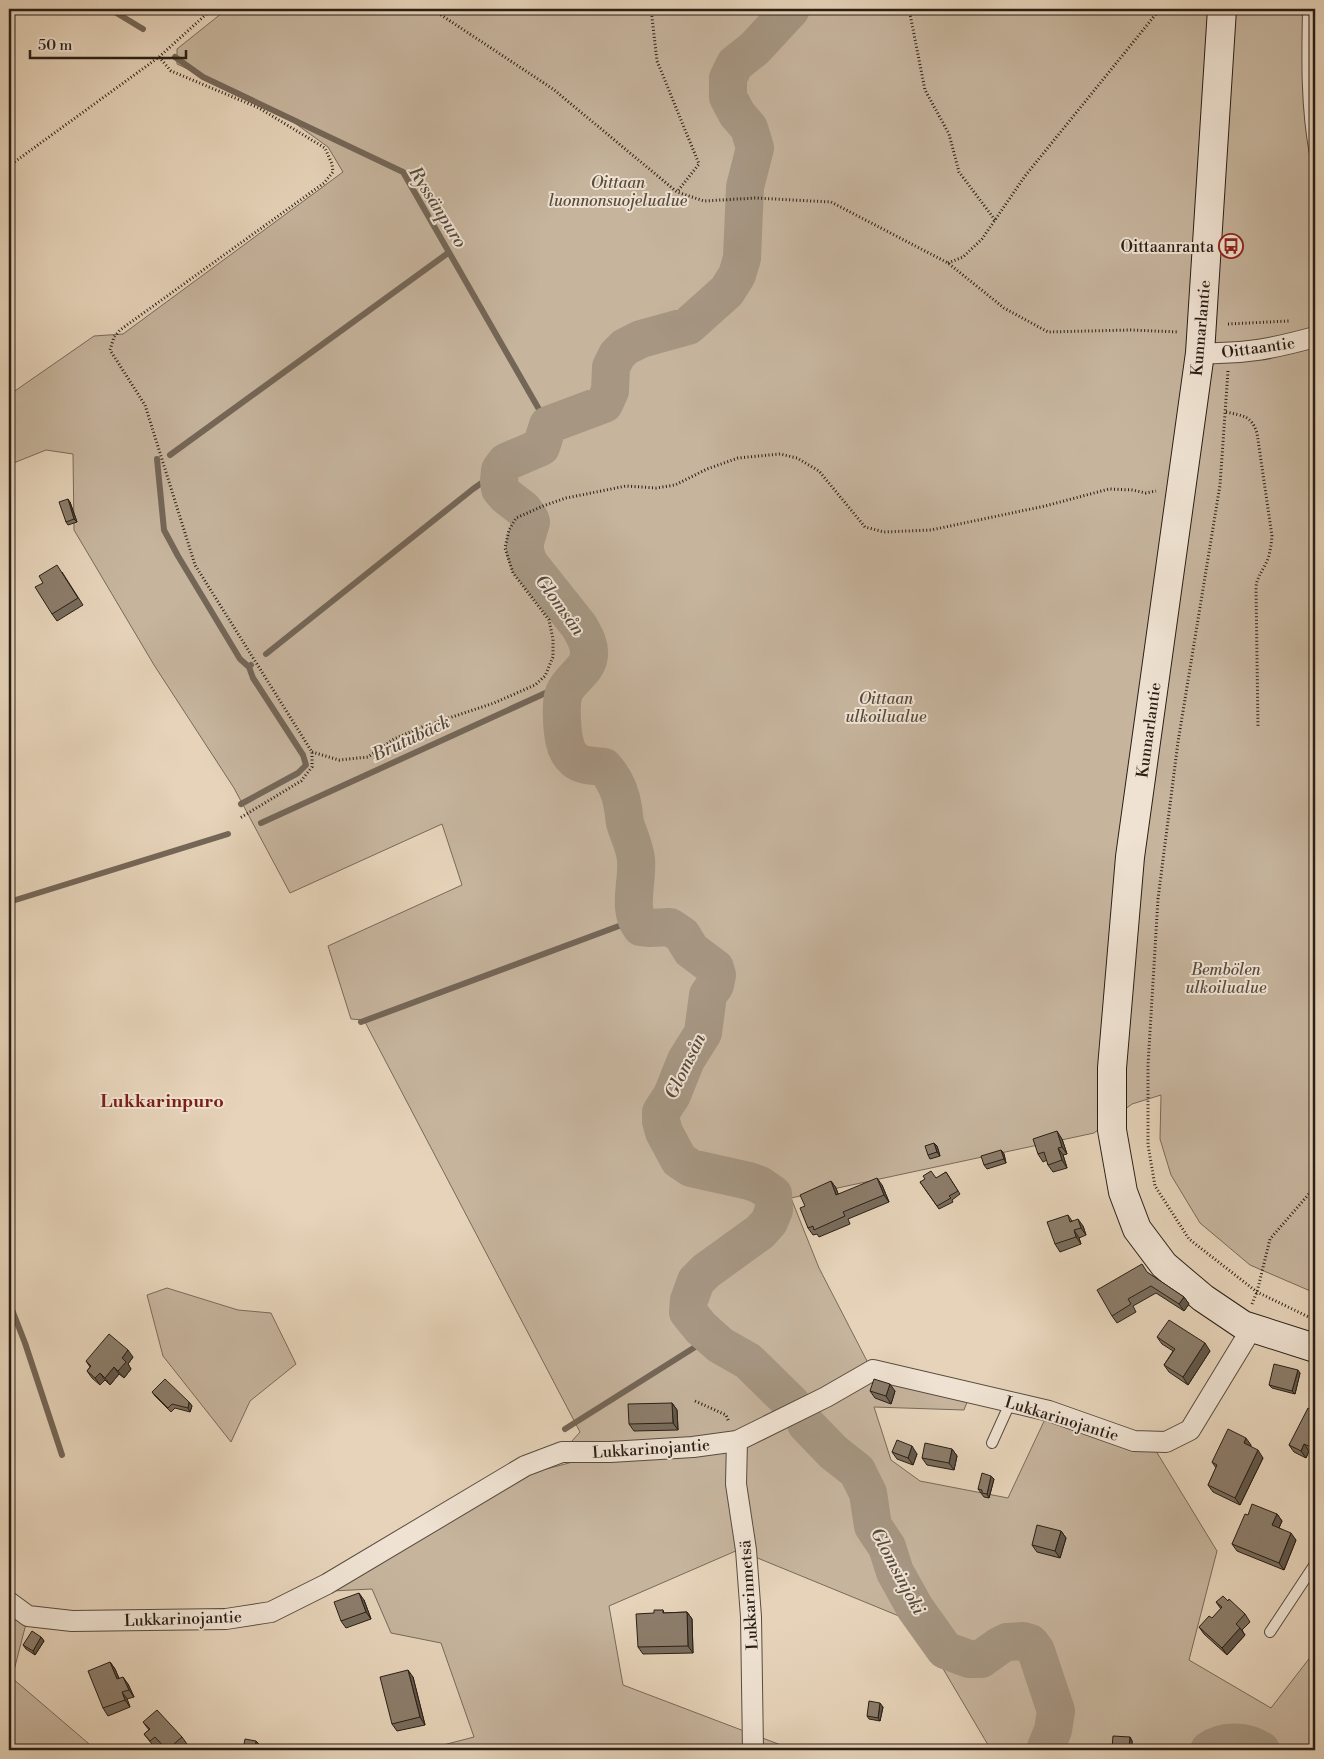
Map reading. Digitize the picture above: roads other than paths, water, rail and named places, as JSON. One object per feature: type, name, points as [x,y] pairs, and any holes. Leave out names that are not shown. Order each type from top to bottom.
[{"type":"main road","name":"Kunnarlantie","points":[[1222,9],[1200,343],[1130,857],[1112,1068],[1112,1130],[1123,1192],[1137,1229],[1164,1265],[1203,1298],[1243,1325],[1315,1348]]},
{"type":"street","name":"Oittaantie","points":[[1200,343],[1229,354],[1278,347],[1315,337]]},
{"type":"street","name":"Lukkarinojantie","points":[[9,1602],[28,1616],[72,1621],[226,1619],[271,1612],[327,1584],[525,1466],[562,1452],[610,1452],[693,1447],[737,1441],[873,1370],[1049,1411],[1134,1441],[1166,1442],[1190,1430],[1252,1328]]},
{"type":"street","name":"Lukkarinmetsä","points":[[737,1441],[736,1484],[746,1550],[751,1617],[753,1750]]},
{"type":"lane","points":[[1308,9],[1307,64],[1311,133],[1315,154]]},
{"type":"lane","points":[[992,1443],[1011,1402]]},
{"type":"lane","points":[[1270,1632],[1315,1564]]},
{"type":"waterway","name":"Ryssänpuro","points":[[110,9],[143,29]]},
{"type":"waterway","name":"Glomsån","points":[[791,9],[754,49],[735,64],[728,78],[728,97],[737,114],[749,128],[755,148],[745,187],[742,258],[737,275],[727,291],[688,326],[641,339],[625,347],[617,355],[611,367],[610,391],[604,404],[548,425],[541,447],[506,462],[500,470],[499,481],[500,489],[523,509],[530,519],[531,522],[525,542],[525,552],[529,563],[579,626],[588,643],[588,661],[564,693],[562,703],[564,738],[567,750],[573,758],[585,765],[604,767],[619,791],[625,823],[635,855],[634,904],[637,920],[641,927],[670,927],[682,935],[691,950],[715,968],[717,975],[715,985],[708,995],[703,1033],[686,1060],[672,1095],[661,1112],[664,1132],[679,1160],[691,1168],[749,1181],[760,1185],[773,1194],[774,1210],[769,1222],[760,1232],[706,1271],[696,1281],[689,1300],[688,1312],[701,1328],[720,1345],[748,1361],[792,1404]]},
{"type":"waterway","name":"Ryssänpuro","points":[[175,57],[203,77],[403,172],[548,425]]},
{"type":"waterway","points":[[170,455],[448,253]]},
{"type":"waterway","points":[[157,459],[164,530],[240,659],[249,667]]},
{"type":"waterway","name":"Brutubäck","points":[[266,654],[473,489],[500,470]]},
{"type":"waterway","name":"Brutubäck","points":[[241,804],[298,773],[306,765],[303,755],[253,678],[249,667],[251,665]]},
{"type":"waterway","name":"Brutubäck","points":[[261,823],[574,680]]},
{"type":"waterway","name":"Brutubäck","points":[[9,902],[228,834]]},
{"type":"waterway","points":[[361,1022],[635,920]]},
{"type":"waterway","points":[[9,1302],[25,1343],[62,1455]]},
{"type":"waterway","points":[[565,1429],[711,1337]]},
{"type":"waterway","name":"Glomsinjoki","points":[[806,1424],[833,1452],[857,1471],[868,1493],[873,1526],[887,1547],[895,1572],[915,1608],[945,1650],[969,1659],[981,1659],[1007,1642],[1023,1641],[1030,1643],[1036,1651],[1056,1711],[1053,1730],[1045,1750]]},
{"type":"waterway","name":"Glomsinjoki","points":[[1209,1750],[1221,1744],[1235,1742],[1261,1750]]},
{"type":"place","name":"Oittaanranta","points":[[1231,246]]},
{"type":"district","name":"Lukkarinpuro","points":[[162,1101]]},
{"type":"park label","name":"Oittaan luonnonsuojelualue","points":[[618,191]]},
{"type":"park label","name":"Oittaan ulkoilualue","points":[[886,707]]},
{"type":"park label","name":"Bembölen ulkoilualue","points":[[1226,978]]}]
